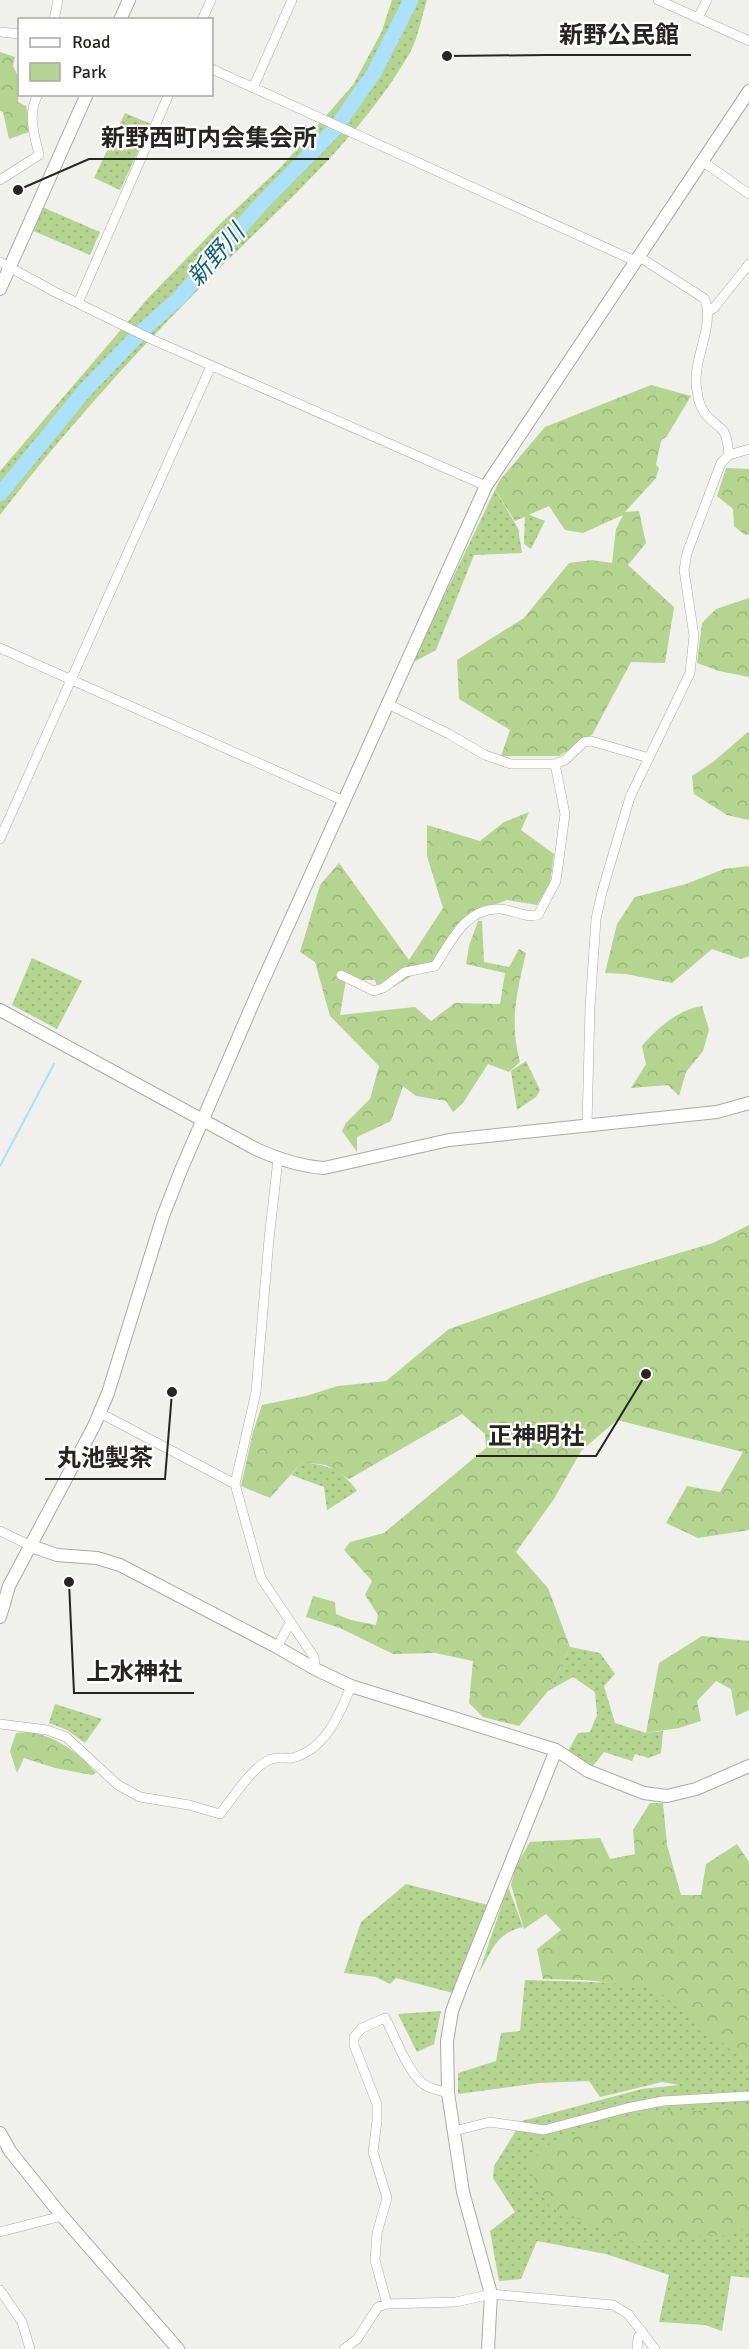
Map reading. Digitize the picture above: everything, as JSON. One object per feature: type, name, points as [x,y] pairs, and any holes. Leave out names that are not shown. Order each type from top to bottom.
[{"type":"street","points":[[54,18],[58,0]]},
{"type":"street","points":[[121,18],[129,0]]},
{"type":"street","points":[[203,18],[211,0]]},
{"type":"street","points":[[253,88],[292,0]]},
{"type":"street","points":[[658,0],[749,41]]},
{"type":"street","points":[[698,18],[707,0]]},
{"type":"street","points":[[0,32],[18,34]]},
{"type":"street","points":[[213,69],[355,136],[637,258],[705,299],[709,310],[696,366],[696,388],[699,404],[723,431],[728,442],[729,455]]},
{"type":"street","points":[[0,1617],[9,1586],[100,1413],[163,1216],[202,1120],[486,486],[749,91]]},
{"type":"street","points":[[37,96],[32,107],[31,120],[39,155]]},
{"type":"street","points":[[0,289],[5,264],[58,159],[86,96]]},
{"type":"street","points":[[78,303],[168,96]]},
{"type":"street","points":[[0,180],[39,155],[58,159]]},
{"type":"street","points":[[702,161],[749,194]]},
{"type":"street","points":[[5,264],[151,339],[486,486]]},
{"type":"street","points":[[709,310],[714,308],[749,264]]},
{"type":"street","points":[[0,839],[211,366]]},
{"type":"street","points":[[587,1125],[590,1007],[596,919],[602,892],[630,797],[690,673],[694,636],[684,570],[687,553],[722,464],[729,455],[749,449]]},
{"type":"street","points":[[0,648],[344,801]]},
{"type":"street","points":[[388,704],[449,734],[485,755],[511,764],[555,764],[565,760],[584,742],[591,741],[649,758]]},
{"type":"street","points":[[341,975],[374,991],[383,988],[405,972],[435,966],[457,931],[483,911],[500,909],[532,916],[538,915],[556,881],[566,814],[555,764]]},
{"type":"street","points":[[0,1010],[278,1159],[306,1167],[324,1168],[449,1140],[717,1112],[749,1103]]},
{"type":"street","points":[[278,1159],[268,1239],[256,1392],[235,1484],[261,1578],[314,1657],[315,1669]]},
{"type":"street","points":[[100,1413],[235,1484]]},
{"type":"street","points":[[0,1530],[57,1556],[98,1558],[120,1565],[351,1686],[556,1750],[588,1771],[655,1796],[668,1796],[696,1789],[749,1766]]},
{"type":"street","points":[[277,1647],[290,1623]]},
{"type":"street","points":[[0,1724],[47,1730],[66,1737],[118,1785],[140,1797],[189,1805],[220,1814],[259,1767],[270,1759],[293,1758],[314,1747],[327,1735],[351,1686]]},
{"type":"street","points":[[488,2349],[491,2294],[463,2192],[448,2093],[447,2041],[452,2011],[556,1750]]},
{"type":"street","points":[[387,2304],[375,2260],[377,2233],[387,2198],[373,2152],[377,2104],[354,2045],[354,2037],[362,2028],[385,2018],[422,2083],[448,2093]]},
{"type":"street","points":[[454,2131],[490,2122],[544,2130],[663,2101],[749,2096]]},
{"type":"street","points":[[0,2133],[10,2151],[62,2216],[178,2349]]},
{"type":"street","points":[[0,2232],[62,2216]]},
{"type":"street","points":[[0,2290],[22,2322],[30,2349]]},
{"type":"street","points":[[344,2349],[357,2339],[378,2307],[387,2304],[456,2302],[491,2294],[613,2305],[628,2314],[656,2349]]},
{"type":"street","points":[[637,2349],[638,2338],[642,2331]]},
{"type":"green space","points":[[392,0],[427,0],[411,50],[386,90],[335,153],[192,296],[117,375],[45,458],[0,515],[0,471],[149,297],[221,223],[281,167],[353,85],[382,31]]},
{"type":"green space","points":[[0,52],[15,57],[13,66],[18,76],[18,102],[26,106],[32,131],[9,139],[3,112],[0,111]]},
{"type":"green space","points":[[125,113],[151,124],[120,190],[94,178]]},
{"type":"green space","points":[[42,207],[100,232],[90,255],[31,230]]},
{"type":"green space","points":[[651,385],[691,396],[667,436],[661,441],[656,478],[625,512],[639,511],[646,543],[628,565],[674,607],[665,663],[631,662],[592,735],[559,756],[501,756],[510,730],[459,699],[457,660],[524,618],[569,563],[591,560],[612,563],[616,529],[623,515],[583,533],[565,530],[549,506],[515,521],[495,490],[500,480],[545,427]]},
{"type":"green space","points":[[726,468],[749,469],[749,534],[745,535],[734,526],[733,509],[717,496]]},
{"type":"green space","points":[[495,490],[518,528],[522,553],[474,555],[436,650],[412,663]]},
{"type":"green space","points":[[525,513],[545,521],[531,549],[524,544]]},
{"type":"green space","points":[[749,598],[749,677],[719,671],[697,663],[702,623],[716,609]]},
{"type":"green space","points":[[749,731],[749,820],[727,815],[694,794],[692,776],[713,762]]},
{"type":"green space","points":[[529,812],[521,830],[554,854],[550,883],[537,905],[507,900],[479,911],[443,957],[380,995],[375,980],[346,980],[340,1015],[415,1007],[431,1021],[455,1003],[500,1004],[505,973],[466,964],[469,946],[478,921],[482,921],[484,962],[509,967],[519,949],[526,953],[517,994],[515,1020],[520,1062],[509,1072],[488,1064],[463,1103],[453,1112],[446,1101],[416,1096],[403,1086],[391,1121],[357,1137],[357,1152],[342,1131],[346,1123],[370,1099],[379,1066],[330,1016],[315,962],[300,952],[320,885],[339,863],[409,960],[443,908],[427,856],[427,825],[480,841],[504,822]]},
{"type":"green space","points":[[749,866],[749,956],[741,959],[712,949],[672,983],[626,974],[605,973],[617,924],[635,897],[686,884],[724,869]]},
{"type":"green space","points":[[32,958],[82,981],[57,1029],[12,1005]]},
{"type":"green space","points":[[702,1006],[709,1030],[703,1051],[686,1072],[679,1096],[668,1085],[631,1088],[646,1064],[642,1046],[654,1033],[676,1016]]},
{"type":"green space","points":[[526,1061],[540,1090],[536,1097],[517,1110],[511,1071]]},
{"type":"green space","points":[[749,1225],[749,1530],[698,1538],[666,1523],[687,1486],[720,1492],[743,1452],[617,1420],[581,1451],[554,1499],[516,1552],[548,1588],[570,1647],[548,1691],[519,1726],[483,1717],[469,1703],[473,1661],[435,1653],[393,1654],[340,1628],[306,1617],[313,1596],[335,1602],[336,1614],[351,1620],[376,1625],[378,1615],[365,1595],[372,1581],[344,1550],[350,1542],[384,1533],[486,1448],[485,1434],[462,1414],[349,1479],[326,1465],[302,1462],[270,1498],[241,1486],[253,1432],[262,1405],[306,1396],[338,1386],[386,1381],[449,1329],[599,1277],[713,1243]]},
{"type":"green space","points":[[302,1462],[333,1469],[346,1478],[357,1491],[327,1510],[324,1487],[291,1475]]},
{"type":"green space","points":[[702,1636],[749,1641],[749,1710],[736,1716],[731,1689],[716,1681],[697,1701],[701,1721],[679,1728],[646,1733],[659,1663]]},
{"type":"green space","points":[[570,1647],[600,1653],[615,1674],[604,1686],[615,1723],[646,1733],[663,1731],[661,1753],[649,1758],[635,1754],[632,1761],[604,1752],[592,1767],[567,1753],[578,1733],[590,1732],[597,1715],[595,1692],[573,1677],[548,1691]]},
{"type":"green space","points":[[55,1704],[102,1719],[85,1743],[67,1730],[49,1723]]},
{"type":"green space","points":[[30,1732],[58,1742],[82,1758],[96,1773],[92,1775],[55,1768],[24,1758],[17,1773],[10,1751],[16,1733]]},
{"type":"green space","points":[[650,1803],[663,1803],[667,1845],[681,1895],[701,1895],[706,1864],[737,1844],[749,1862],[749,2060],[746,2062],[654,1988],[586,1980],[543,1979],[537,1949],[561,1930],[546,1914],[524,1929],[511,1885],[516,1866],[530,1842],[600,1838],[610,1859],[635,1854],[633,1830]]},
{"type":"green space","points":[[406,1884],[488,1905],[453,1993],[396,1978],[390,1984],[376,1977],[344,1973],[361,1922]]},
{"type":"green space","points":[[508,1886],[523,1927],[501,1938],[479,1973]]},
{"type":"green space","points":[[525,1980],[656,1984],[746,2062],[749,2060],[749,2278],[731,2276],[722,2331],[705,2325],[659,2322],[669,2275],[606,2254],[537,2241],[521,2279],[499,2281],[490,2231],[515,2212],[493,2178],[494,2166],[522,2121],[642,2089],[679,2085],[662,2082],[600,2097],[589,2081],[539,2083],[458,2094],[458,2073],[496,2061],[501,2033],[520,2031]]},
{"type":"green space","points":[[441,2011],[434,2044],[417,2052],[398,2014]]},
{"type":"green space","points":[[737,2107],[749,2108],[749,2225],[731,2236],[708,2235],[634,2242],[550,2207],[526,2164],[550,2144],[602,2124],[658,2111],[706,2111]]},
{"type":"waterway","name":"新野川","points":[[0,494],[86,389],[142,331],[180,297],[260,205],[334,130],[374,73],[411,0]]},
{"type":"waterway","points":[[0,1166],[54,1064]]},
{"type":"place","name":"新野公民館","points":[[447,56]]},
{"type":"place","name":"新野西町内会集会所","points":[[18,190]]},
{"type":"place","name":"正神明社","points":[[646,1374]]},
{"type":"place","name":"丸池製茶","points":[[172,1392]]},
{"type":"place","name":"上水神社","points":[[69,1582]]}]
